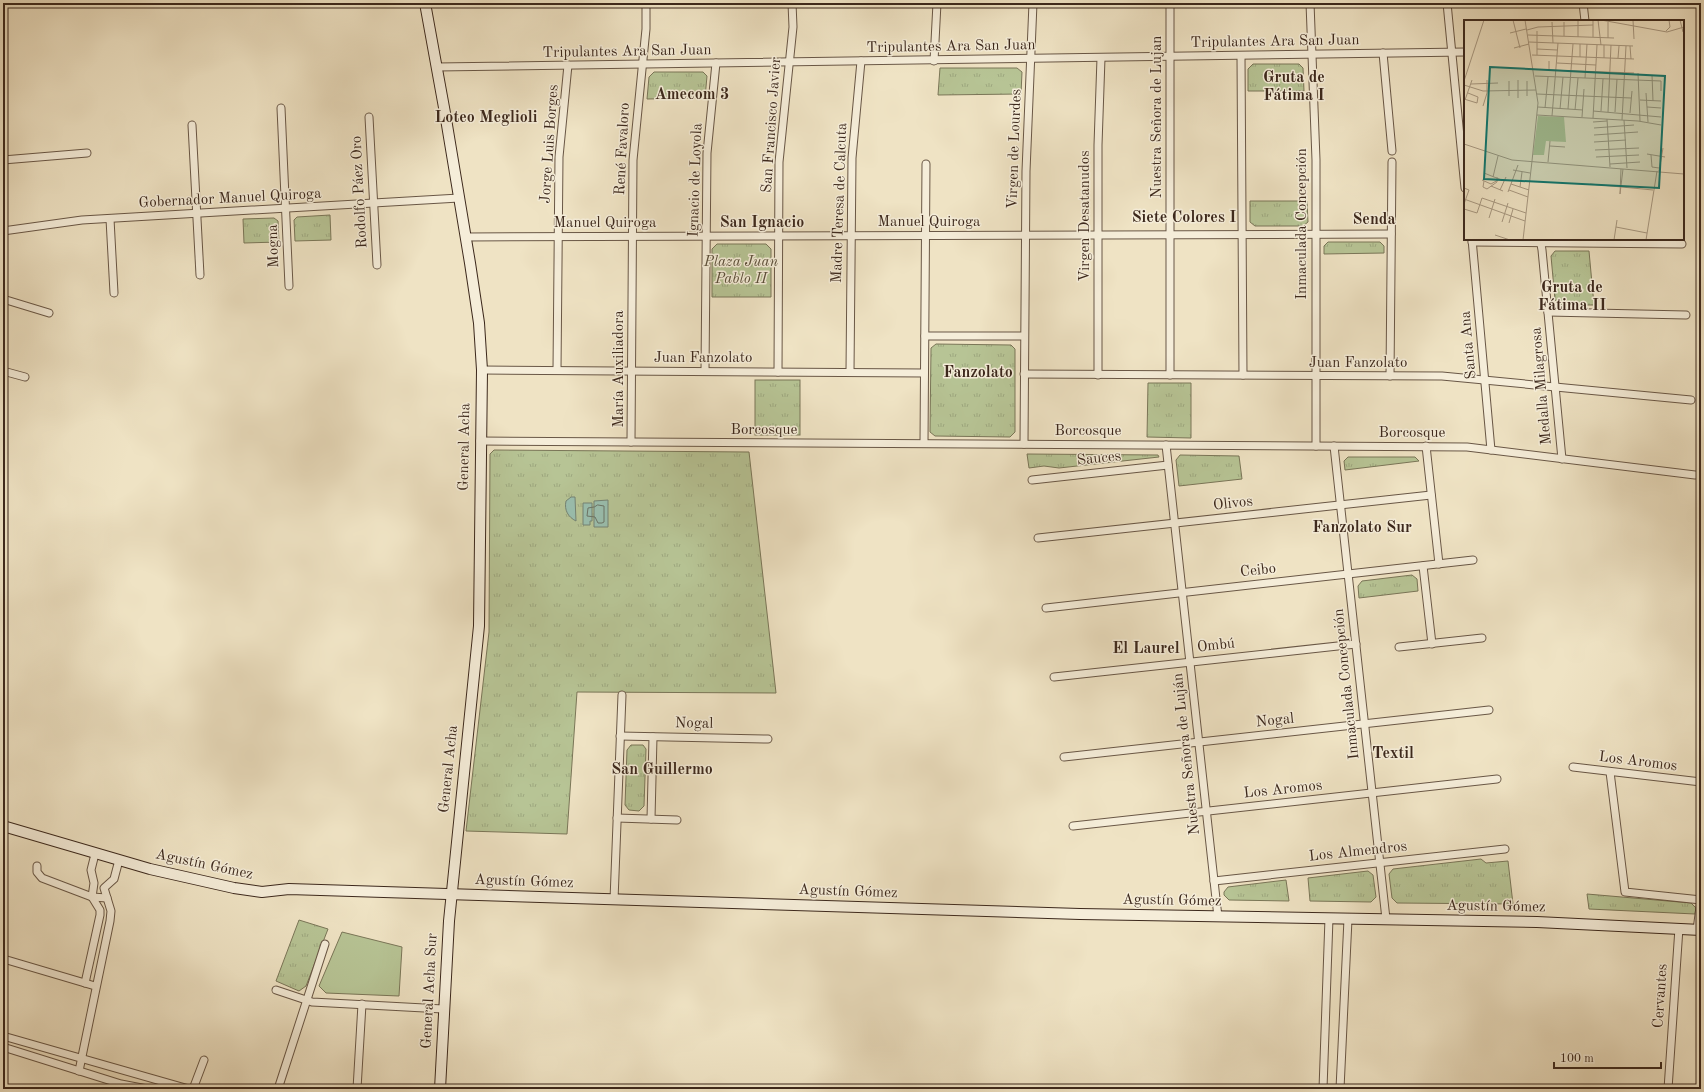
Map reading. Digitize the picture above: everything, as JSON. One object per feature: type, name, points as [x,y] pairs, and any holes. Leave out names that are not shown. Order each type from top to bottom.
[{"type":"main road","name":"General Acha","points":[[425,3],[466,237],[479,322],[482,370],[480,441],[481,581],[479,626],[452,895]]},
{"type":"main road","name":"Agustín Gómez","points":[[3,826],[150,869],[226,886],[262,892],[289,888],[452,895],[1065,914],[1564,923],[1699,930]]},
{"type":"main road","name":"General Acha Sur","points":[[440,1089],[443,1009],[452,895]]},
{"type":"street","name":"René Favaloro","points":[[632,297],[633,160],[646,29],[646,3]]},
{"type":"street","name":"San Francisco Javier","points":[[778,372],[779,162],[793,27],[792,3]]},
{"type":"street","points":[[934,60],[937,3]]},
{"type":"street","name":"Virgen de Lourdes","points":[[1024,444],[1026,171],[1033,3]]},
{"type":"street","name":"Nuestra Señora de Lujan","points":[[1170,3],[1170,375]]},
{"type":"street","name":"Inmaculada Concepción","points":[[1310,3],[1316,160],[1316,446]]},
{"type":"street","points":[[1447,3],[1464,178]]},
{"type":"street","points":[[1583,3],[1585,20]]},
{"type":"street","name":"Tripulantes Ara San Juan","points":[[437,67],[1464,52]]},
{"type":"street","points":[[1383,53],[1392,151]]},
{"type":"street","points":[[1241,56],[1243,375]]},
{"type":"street","name":"Virgen Desatanudos","points":[[1098,374],[1098,235],[1101,58]]},
{"type":"street","name":"Madre Teresa de Calcuta","points":[[850,372],[852,158],[862,61]]},
{"type":"street","name":"Ignacio de Loyola","points":[[705,372],[707,153],[716,63]]},
{"type":"street","name":"Jorge Luis Borges","points":[[557,370],[559,157],[568,65]]},
{"type":"street","name":"Mogna","points":[[281,108],[288,286]]},
{"type":"street","name":"Rodolfo Páez Oro","points":[[370,117],[376,265]]},
{"type":"street","points":[[192,125],[200,275]]},
{"type":"street","points":[[3,160],[87,153]]},
{"type":"street","points":[[1390,376],[1392,162]]},
{"type":"street","points":[[924,444],[926,164]]},
{"type":"street","name":"Gobernador Manuel Quiroga","points":[[3,231],[82,220],[459,198]]},
{"type":"street","points":[[110,219],[114,293]]},
{"type":"street","name":"Manuel Quiroga","points":[[466,237],[1391,234]]},
{"type":"street","points":[[1472,240],[1607,241],[1682,244]]},
{"type":"street","name":"Santa Ana","points":[[1472,240],[1491,450]]},
{"type":"street","name":"Medalla Milagrosa","points":[[1540,241],[1556,387],[1562,459]]},
{"type":"street","name":"María Auxiliadora","points":[[631,442],[632,297]]},
{"type":"street","points":[[3,299],[49,313]]},
{"type":"street","points":[[1548,312],[1686,315]]},
{"type":"street","points":[[925,336],[1024,336]]},
{"type":"street","name":"Juan Fanzolato","points":[[482,370],[924,373]]},
{"type":"street","points":[[3,371],[25,377]]},
{"type":"street","name":"Juan Fanzolato","points":[[1024,374],[1442,376],[1691,400]]},
{"type":"street","name":"Borcosque","points":[[480,441],[1467,447],[1695,475]]},
{"type":"street","name":"Nuestra Señora de Luján","points":[[1166,445],[1218,917]]},
{"type":"street","name":"Inmaculada Concepción","points":[[1334,446],[1386,919]]},
{"type":"street","points":[[1426,446],[1439,564]]},
{"type":"street","name":"Sauces","points":[[1032,480],[1168,465]]},
{"type":"street","name":"Olivos","points":[[1038,538],[1431,495]]},
{"type":"street","name":"Ceibo","points":[[1046,608],[1473,560]]},
{"type":"street","points":[[1423,566],[1432,644]]},
{"type":"street","points":[[1399,647],[1482,638]]},
{"type":"street","name":"Ombú","points":[[1054,677],[1356,644]]},
{"type":"street","points":[[614,900],[622,695]]},
{"type":"street","name":"Nogal","points":[[1064,757],[1489,710]]},
{"type":"street","name":"Nogal","points":[[620,736],[768,739]]},
{"type":"street","points":[[651,819],[653,737]]},
{"type":"street","name":"Los Aromos","points":[[1573,767],[1701,782]]},
{"type":"street","points":[[1610,772],[1625,892],[1701,899],[1699,930]]},
{"type":"street","name":"Los Aromos","points":[[1073,826],[1497,780]]},
{"type":"street","points":[[617,818],[677,820]]},
{"type":"street","name":"Los Almendros","points":[[1214,880],[1505,849]]},
{"type":"street","points":[[85,983],[100,915],[100,910],[92,896],[94,883],[92,870],[95,854]]},
{"type":"street","points":[[79,1071],[95,986],[110,921],[111,910],[104,888],[114,879],[118,860]]},
{"type":"street","points":[[37,866],[37,872],[42,878],[92,896],[107,898]]},
{"type":"street","points":[[1322,1089],[1329,918]]},
{"type":"street","points":[[1340,1089],[1348,919]]},
{"type":"street","name":"Cervantes","points":[[1668,1089],[1679,928]]},
{"type":"street","points":[[278,1089],[325,944]]},
{"type":"street","points":[[7,960],[95,986]]},
{"type":"street","points":[[276,990],[306,1000],[443,1009]]},
{"type":"street","points":[[357,1089],[362,1004]]},
{"type":"street","points":[[3,1036],[189,1089]]},
{"type":"street","points":[[3,1047],[122,1086],[142,1088]]},
{"type":"street","points":[[193,1089],[204,1060]]},
{"type":"street","points":[[122,1086],[126,1071]]},
{"type":"green space","points":[[1253,64],[1299,64],[1303,68],[1304,91],[1248,91],[1248,69]]},
{"type":"green space","points":[[940,68],[1017,68],[1022,72],[1021,94],[938,95]]},
{"type":"green space","points":[[654,72],[703,72],[707,76],[705,98],[647,99],[649,77]]},
{"type":"green space","points":[[1250,201],[1307,201],[1308,222],[1303,226],[1255,226],[1250,222]]},
{"type":"green space","points":[[330,215],[331,240],[295,241],[294,220],[297,217]]},
{"type":"green space","points":[[274,218],[278,221],[279,242],[244,243],[243,219]]},
{"type":"green space","points":[[1328,242],[1380,242],[1384,246],[1384,253],[1324,254],[1324,246]]},
{"type":"green space","name":"Plaza Juan Pablo II","points":[[717,244],[766,244],[771,249],[771,297],[712,297],[712,249]]},
{"type":"green space","points":[[1555,251],[1589,251],[1594,305],[1560,305],[1555,300],[1551,256]]},
{"type":"green space","points":[[936,344],[1011,345],[1015,349],[1015,432],[1010,437],[935,436],[930,432],[931,348]]},
{"type":"green space","points":[[755,380],[800,380],[800,435],[755,435]]},
{"type":"green space","points":[[1148,383],[1191,383],[1191,438],[1147,437]]},
{"type":"green space","points":[[494,450],[749,452],[776,693],[577,692],[567,834],[466,831],[489,632],[490,454]]},
{"type":"green space","points":[[1027,454],[1158,455],[1159,457],[1059,468],[1044,466],[1029,468]]},
{"type":"green space","points":[[1180,455],[1239,456],[1242,479],[1179,486],[1176,460]]},
{"type":"green space","points":[[1348,457],[1415,457],[1419,461],[1345,470],[1344,461]]},
{"type":"green space","points":[[1412,575],[1417,579],[1418,591],[1359,598],[1358,586],[1362,581]]},
{"type":"green space","points":[[631,745],[643,745],[646,749],[644,806],[639,811],[629,810],[625,805],[627,750]]},
{"type":"green space","points":[[1481,859],[1486,863],[1508,861],[1513,904],[1397,903],[1392,898],[1389,874],[1393,869]]},
{"type":"green space","points":[[1368,871],[1373,875],[1376,897],[1371,902],[1310,901],[1308,878]]},
{"type":"green space","points":[[1286,880],[1289,901],[1229,900],[1224,895],[1224,892],[1228,887]]},
{"type":"green space","points":[[1587,894],[1691,903],[1696,908],[1695,914],[1589,909]]},
{"type":"green space","points":[[299,920],[328,929],[306,986],[299,991],[276,981]]},
{"type":"green space","points":[[342,932],[402,947],[399,996],[326,993],[319,986]]},
{"type":"water","points":[[571,497],[575,497],[576,521],[566,510],[566,501]]},
{"type":"water","points":[[608,500],[608,527],[594,527],[594,501]]},
{"type":"water","points":[[583,503],[592,503],[592,521],[590,521],[590,525],[583,525]]},
{"type":"district","name":"Gruta de Fátima I","points":[[1294,87]]},
{"type":"district","name":"Amecom 3","points":[[692,95]]},
{"type":"district","name":"Loteo Meglioli","points":[[486,118]]},
{"type":"district","name":"Siete Colores I","points":[[1184,218]]},
{"type":"district","name":"Senda","points":[[1374,220]]},
{"type":"district","name":"San Ignacio","points":[[762,223]]},
{"type":"district","name":"Gruta de Fátima II","points":[[1572,297]]},
{"type":"district","name":"Fanzolato","points":[[978,373]]},
{"type":"district","name":"Fanzolato Sur","points":[[1362,528]]},
{"type":"district","name":"El Laurel","points":[[1146,649]]},
{"type":"district","name":"Textil","points":[[1393,754]]},
{"type":"district","name":"San Guillermo","points":[[662,770]]}]
